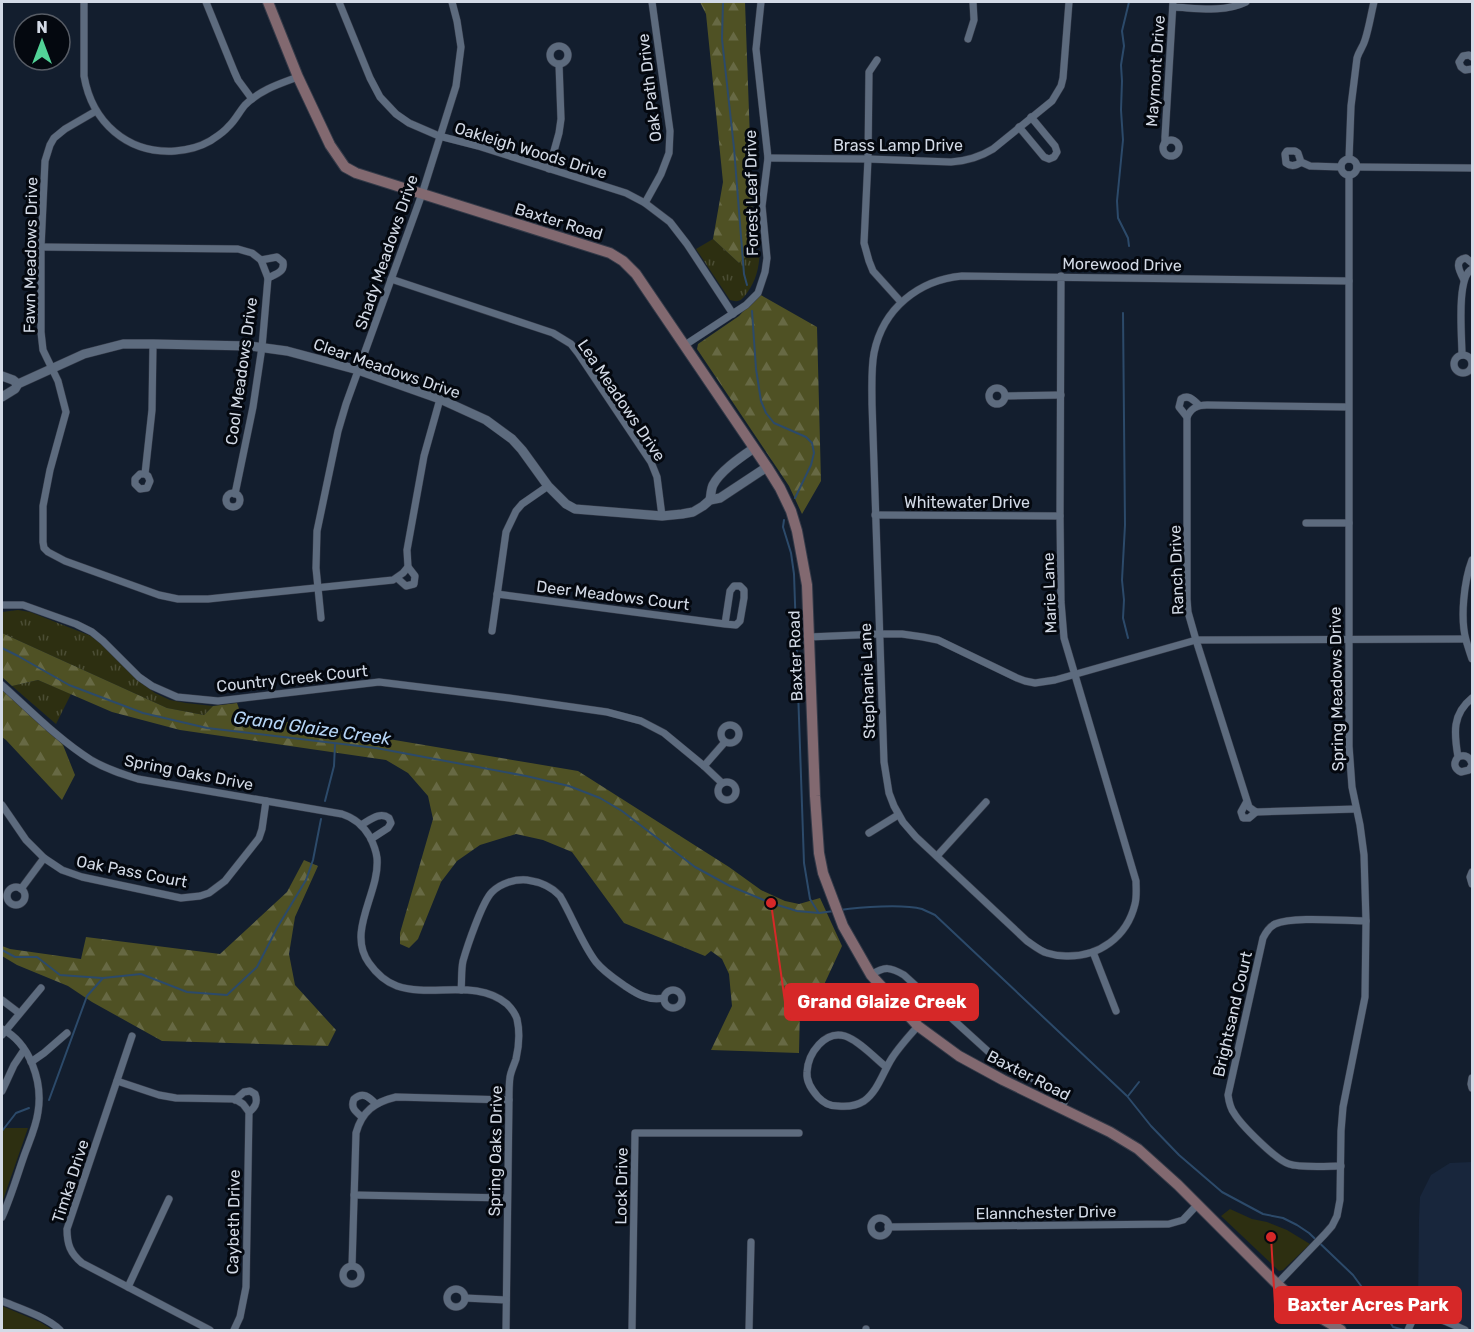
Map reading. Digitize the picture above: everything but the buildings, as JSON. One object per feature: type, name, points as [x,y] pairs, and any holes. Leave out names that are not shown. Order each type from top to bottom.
[{"type":"main road","name":"Baxter Road","points":[[268,2],[298,77],[330,145],[345,167],[356,173],[610,253],[624,261],[636,274],[767,467],[791,511],[807,585],[819,853],[823,873],[843,926],[871,975],[918,1026],[959,1056],[1110,1132],[1138,1149],[1178,1185],[1277,1284],[1309,1311],[1341,1330]]},
{"type":"street","points":[[84,2],[86,88],[96,111],[110,129],[128,142],[167,151],[189,150],[200,146],[228,127],[252,99],[267,89],[298,77]]},
{"type":"street","points":[[206,2],[234,71],[252,99]]},
{"type":"street","name":"Oakleigh Woods Drive","points":[[339,2],[370,78],[380,97],[396,114],[409,123],[440,136],[626,193],[645,203],[670,222],[733,314]]},
{"type":"street","name":"Shady Meadows Drive","points":[[321,618],[317,531],[342,418],[422,194],[456,86],[461,47],[452,2]]},
{"type":"street","name":"Oak Path Drive","points":[[645,203],[662,174],[669,153],[670,131],[652,2]]},
{"type":"street","name":"Forest Leaf Drive","points":[[685,345],[746,305],[758,293],[767,258],[762,206],[768,158],[756,49],[761,2]]},
{"type":"street","points":[[968,39],[974,20],[973,2]]},
{"type":"street","name":"Brass Lamp Drive","points":[[768,158],[951,162],[963,161],[984,154],[1052,101],[1061,86],[1069,2]]},
{"type":"street","points":[[1173,4],[1226,9],[1246,2]]},
{"type":"street","points":[[1349,159],[1351,106],[1357,58],[1366,38],[1374,2]]},
{"type":"street","name":"Maymont Drive","points":[[1165,143],[1173,4]]},
{"type":"street","points":[[1473,57],[1463,56],[1459,62],[1465,70],[1473,69]]},
{"type":"street","points":[[877,60],[869,72],[864,243],[873,271],[901,302]]},
{"type":"street","points":[[549,169],[561,119],[559,64]]},
{"type":"street","name":"Fawn Meadows Drive","points":[[96,111],[54,138],[45,161],[41,247],[42,342],[58,381],[66,412],[43,506],[43,542],[48,552],[65,561],[159,595],[178,599],[208,599],[386,581],[403,573],[424,456],[440,399]]},
{"type":"street","points":[[1019,127],[1044,156],[1049,159],[1054,157],[1057,152],[1055,146],[1031,117]]},
{"type":"street","points":[[1349,159],[1354,160],[1357,166],[1356,171],[1349,175],[1342,172],[1343,162],[1349,159]]},
{"type":"street","points":[[1301,162],[1310,166],[1341,167]]},
{"type":"street","points":[[1357,166],[1473,168]]},
{"type":"street","name":"Spring Meadows Drive","points":[[1277,1284],[1332,1226],[1338,1209],[1343,1107],[1365,997],[1364,855],[1352,787],[1349,746],[1349,175]]},
{"type":"street","points":[[41,247],[238,249],[252,253],[261,261],[277,258],[283,262],[284,267],[281,272],[268,278]]},
{"type":"street","points":[[1464,280],[1458,267],[1460,260],[1466,258],[1473,263]]},
{"type":"street","name":"Cool Meadows Drive","points":[[234,494],[253,407],[262,347],[268,278],[261,261]]},
{"type":"street","points":[[1462,355],[1461,317],[1464,280],[1467,272],[1473,268]]},
{"type":"street","name":"Morewood Drive","points":[[901,302],[936,280],[962,276],[1349,281]]},
{"type":"street","name":"Marie Lane","points":[[1061,276],[1060,516],[1061,602],[1064,638],[1136,881],[1137,898],[1125,926],[1112,942],[1093,952]]},
{"type":"street","name":"Lea Meadows Drive","points":[[391,279],[553,333],[571,344],[651,462],[657,477],[662,516]]},
{"type":"street","name":"Stephanie Lane","points":[[901,302],[887,320],[874,355],[872,404],[884,762],[889,794],[898,815],[916,837],[1027,941],[1048,954],[1076,956],[1093,952]]},
{"type":"street","name":"Clear Meadows Drive","points":[[2,397],[15,389],[18,384],[84,354],[123,344],[262,347],[287,351],[358,370],[440,399],[486,420],[512,439],[549,486],[566,504],[575,508],[662,516],[693,512],[711,500],[720,498],[767,467]]},
{"type":"street","points":[[145,474],[152,410],[153,344]]},
{"type":"street","points":[[2,376],[18,384]]},
{"type":"street","points":[[1005,396],[1061,395]]},
{"type":"street","name":"Ranch Drive","points":[[1199,405],[1190,397],[1184,397],[1179,407],[1187,417],[1188,612],[1246,803]]},
{"type":"street","points":[[1187,417],[1191,410],[1199,405],[1348,407]]},
{"type":"street","points":[[711,500],[712,486],[728,469],[754,448]]},
{"type":"street","points":[[492,631],[506,532],[522,504],[549,486]]},
{"type":"street","name":"Whitewater Drive","points":[[875,515],[1060,516]]},
{"type":"street","points":[[1306,523],[1349,523]]},
{"type":"street","points":[[1473,560],[1465,590],[1465,639],[1473,658]]},
{"type":"street","points":[[734,586],[743,588],[745,592],[740,621],[735,625],[725,624],[730,591],[734,586]]},
{"type":"street","name":"Deer Meadows Court","points":[[497,594],[725,624]]},
{"type":"street","name":"Country Creek Court","points":[[2,605],[23,605],[76,624],[103,640],[139,677],[177,697],[218,701],[379,682],[608,711],[641,721],[664,733],[722,783]]},
{"type":"street","points":[[809,637],[915,635],[938,640],[1017,678],[1035,683],[1074,675],[1196,640],[1465,639]]},
{"type":"street","name":"Spring Oaks Drive","points":[[2,685],[70,745],[112,771],[138,779],[351,817],[361,825],[375,847],[377,860],[374,888],[362,922],[361,940],[364,956],[379,975],[397,986],[418,990],[461,990],[488,993],[511,1008],[516,1017],[519,1037],[516,1061],[510,1077],[506,1330]]},
{"type":"street","points":[[1458,757],[1456,741],[1458,716],[1473,698]]},
{"type":"street","points":[[704,766],[725,742]]},
{"type":"street","name":"Oak Pass Court","points":[[2,805],[26,840],[44,858],[62,870],[82,877],[181,898],[209,893],[225,881],[259,838],[266,801]]},
{"type":"street","points":[[937,856],[986,802]]},
{"type":"street","points":[[1256,812],[1249,818],[1243,818],[1241,812],[1246,803],[1256,812],[1356,809]]},
{"type":"street","points":[[361,825],[380,815],[389,818],[391,823],[388,828],[371,839]]},
{"type":"street","points":[[869,833],[898,815]]},
{"type":"street","points":[[21,889],[44,858]]},
{"type":"street","points":[[1473,872],[1470,877],[1473,884]]},
{"type":"street","points":[[461,990],[463,963],[473,930],[486,902],[492,892],[507,883],[526,880],[546,884],[554,889],[596,962],[612,978],[649,999],[663,998]]},
{"type":"street","name":"Brightsand Court","points":[[1341,1166],[1291,1165],[1281,1160],[1239,1120],[1233,1112],[1228,1095],[1266,932],[1275,924],[1288,921],[1366,921]]},
{"type":"street","points":[[1093,952],[1116,1011]]},
{"type":"street","points":[[871,975],[885,968],[904,975],[992,1055],[1064,1095],[1061,1108]]},
{"type":"street","points":[[2,1216],[38,1113],[39,1098],[37,1077],[31,1062],[16,1038],[3,1031],[41,988]]},
{"type":"street","points":[[2,1000],[19,1013]]},
{"type":"street","points":[[886,1067],[856,1042],[846,1036],[833,1035],[821,1041],[810,1059],[807,1078],[812,1090],[823,1102],[832,1106],[854,1106],[870,1096],[894,1054],[918,1026]]},
{"type":"street","points":[[31,1062],[67,1032]]},
{"type":"street","name":"Timka Drive","points":[[132,1036],[67,1229],[68,1244],[75,1257],[82,1263],[210,1330]]},
{"type":"street","points":[[2,1091],[24,1050]]},
{"type":"street","points":[[1473,1078],[1471,1084],[1473,1088]]},
{"type":"street","name":"Caybeth Drive","points":[[117,1081],[159,1095],[176,1098],[235,1100],[244,1092],[250,1091],[255,1094],[256,1105],[249,1112],[246,1287],[240,1317],[234,1330]]},
{"type":"street","points":[[362,1117],[352,1105],[357,1096],[363,1095],[376,1104]]},
{"type":"street","points":[[352,1266],[356,1133],[362,1117],[376,1104],[396,1097],[509,1100]]},
{"type":"street","points":[[235,1100],[243,1104],[249,1112]]},
{"type":"street","name":"Lock Drive","points":[[632,1330],[635,1133],[798,1132]]},
{"type":"street","points":[[354,1196],[507,1198]]},
{"type":"street","points":[[128,1287],[169,1199]]},
{"type":"street","name":"Elannchester Drive","points":[[888,1227],[1169,1224],[1183,1220],[1197,1205]]},
{"type":"street","points":[[749,1330],[751,1242]]},
{"type":"street","points":[[465,1298],[506,1300]]},
{"type":"street","points":[[2,1301],[37,1316],[60,1330]]},
{"type":"street","points":[[1407,1330],[1419,1312],[1465,1330]]},
{"type":"shaded area","points":[[1472,1162],[1472,1330],[1470,1330],[1418,1307],[1419,1219],[1420,1197],[1431,1175],[1450,1163]]},
{"type":"green space","points":[[700,2],[745,2],[754,250],[739,263],[713,239],[723,182],[706,14]]},
{"type":"green space","points":[[713,239],[739,263],[754,250],[760,250],[755,278],[747,293],[740,300],[730,300],[696,249]]},
{"type":"green space","points":[[759,294],[817,327],[821,481],[802,514],[789,486],[697,349],[698,344],[739,316]]},
{"type":"green space","points":[[18,610],[30,612],[91,636],[111,651],[139,681],[155,693],[170,700],[213,706],[204,715],[167,708],[2,633],[2,612]]},
{"type":"green space","points":[[2,633],[167,708],[204,715],[213,706],[237,703],[241,714],[578,771],[729,867],[761,890],[785,901],[799,904],[820,898],[842,946],[822,989],[800,1007],[799,1053],[711,1050],[732,1006],[729,974],[722,959],[711,951],[705,956],[624,923],[572,852],[543,840],[516,834],[480,845],[457,861],[441,882],[418,939],[409,948],[400,944],[400,933],[433,819],[428,796],[408,773],[386,760],[180,730],[112,712],[38,680],[12,686],[2,677]]},
{"type":"green space","points":[[38,680],[71,694],[56,724],[12,686]]},
{"type":"green space","points":[[2,689],[61,740],[75,775],[62,800],[2,737]]},
{"type":"green space","points":[[304,860],[318,866],[295,917],[289,954],[295,985],[336,1030],[328,1046],[162,1041],[68,986],[17,965],[2,956],[2,946],[81,959],[86,937],[220,954],[287,892]]},
{"type":"green space","points":[[2,1128],[28,1128],[2,1203]]},
{"type":"green space","points":[[1230,1209],[1287,1230],[1310,1244],[1283,1270],[1279,1271],[1221,1216]]},
{"type":"green space","points":[[2,1306],[40,1322],[53,1330],[2,1330]]},
{"type":"waterway","points":[[723,2],[722,39],[744,274],[747,285]]},
{"type":"waterway","points":[[1129,2],[1122,31],[1124,46],[1121,65],[1123,140],[1117,201],[1118,218],[1128,238],[1129,246]]},
{"type":"waterway","points":[[752,311],[756,369],[761,401],[766,413],[774,423],[806,437],[812,443],[814,453],[811,465],[795,498]]},
{"type":"waterway","points":[[1123,313],[1125,525],[1122,580],[1123,618],[1128,638]]},
{"type":"waterway","points":[[784,520],[783,527],[791,553],[794,574],[804,863],[810,899],[818,912]]},
{"type":"waterway","name":"Grand Glaize Creek","points":[[2,648],[69,685],[143,713],[207,728],[376,748],[569,786],[600,798],[622,811],[695,867],[730,886],[797,911],[819,913],[834,911]]},
{"type":"waterway","points":[[325,801],[334,766],[335,745]]},
{"type":"waterway","points":[[49,1100],[87,996],[103,978],[141,974],[187,992],[227,995],[257,967],[306,880],[313,860],[321,819]]},
{"type":"waterway","name":"Grand Glaize Creek","points":[[840,910],[904,907],[922,909],[935,915],[1127,1096],[1151,1126],[1179,1155],[1222,1192],[1263,1214],[1283,1218],[1309,1233],[1353,1275],[1393,1327],[1404,1330]]},
{"type":"waterway","points":[[2,950],[15,957],[37,957],[60,975],[102,978]]},
{"type":"waterway","points":[[1128,1096],[1139,1082]]},
{"type":"waterway","points":[[2,1131],[16,1113],[29,1108]]},
{"type":"place","name":"Grand Glaize Creek","points":[[771,903]]},
{"type":"place","name":"Baxter Acres Park","points":[[1271,1237]]}]
